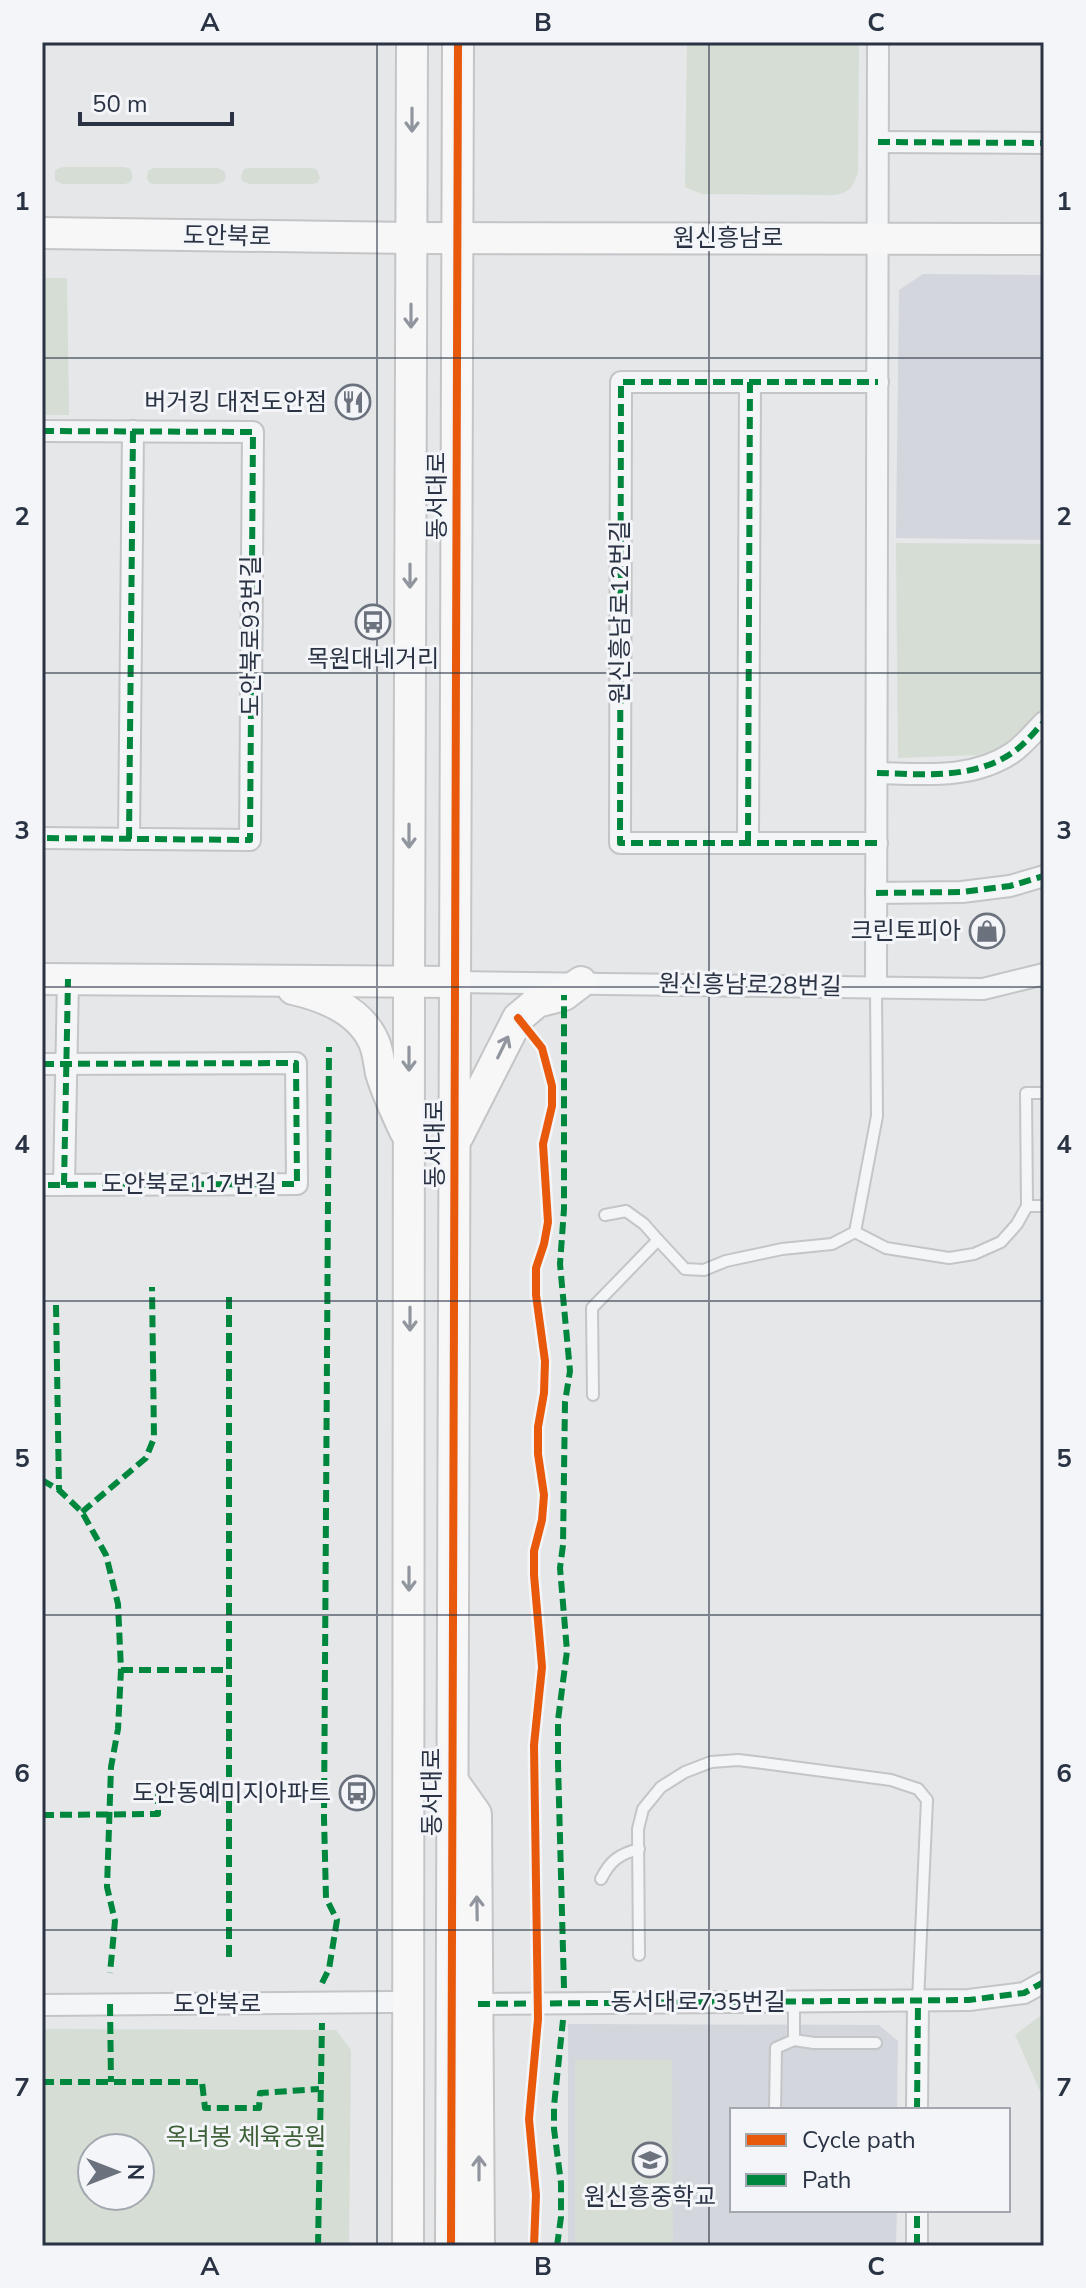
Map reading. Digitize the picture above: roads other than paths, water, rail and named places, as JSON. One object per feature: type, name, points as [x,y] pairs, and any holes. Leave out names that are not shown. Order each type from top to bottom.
[{"type":"street","name":"동서대로","points":[[408,2246],[412,42]]},
{"type":"street","name":"동서대로","points":[[451,2246],[458,42]]},
{"type":"street","points":[[876,987],[878,42]]},
{"type":"street","points":[[878,142],[1044,143]]},
{"type":"street","name":"도안북로","points":[[42,233],[412,238]]},
{"type":"street","name":"원신흥남로","points":[[412,238],[1044,239]]},
{"type":"street","name":"원신흥남로12번길","points":[[877,843],[620,843],[621,382],[878,382]]},
{"type":"street","points":[[748,843],[750,382]]},
{"type":"street","name":"도안북로93번길","points":[[42,431],[253,432],[250,840],[42,838]]},
{"type":"street","points":[[129,839],[133,431]]},
{"type":"street","points":[[877,773],[950,774],[982,768],[1013,753],[1044,722]]},
{"type":"street","points":[[876,893],[962,892],[1010,886],[1044,876]]},
{"type":"street","name":"원신흥남로28번길","points":[[455,982],[983,989],[1044,974]]},
{"type":"street","points":[[64,1185],[66,1064],[55,979],[455,982]]},
{"type":"street","points":[[256,980],[317,994],[342,1007],[364,1024],[375,1043],[381,1073],[410,1141]]},
{"type":"street","points":[[455,1141],[518,1018],[537,1002],[564,995],[581,982]]},
{"type":"street","name":"도안북로117번길","points":[[42,1064],[296,1063],[297,1184],[42,1185]]},
{"type":"street","points":[[391,2246],[392,1822],[409,1777]]},
{"type":"street","points":[[452,1780],[476,1814],[479,2246]]},
{"type":"street","name":"동서대로735번길","points":[[478,2004],[969,2000],[1024,1993],[1044,1982]]},
{"type":"street","points":[[917,2108],[918,2001]]},
{"type":"street","name":"도안북로","points":[[42,2005],[392,2002]]},
{"type":"street","points":[[917,2212],[917,2246]]},
{"type":"lane","points":[[855,1232],[877,1116],[876,987]]},
{"type":"lane","points":[[855,1232],[886,1248],[949,1258],[974,1254],[1001,1242],[1017,1224],[1027,1206],[1026,1093],[1044,1093]]},
{"type":"lane","points":[[1027,1206],[1044,1206]]},
{"type":"lane","points":[[605,1215],[626,1211],[644,1224],[685,1269],[704,1270],[726,1261],[782,1249],[832,1244],[855,1232]]},
{"type":"lane","points":[[593,1395],[592,1308],[658,1240]]},
{"type":"lane","points":[[639,1955],[638,1829],[643,1809],[661,1787],[685,1772],[711,1762],[738,1760],[891,1780],[918,1789],[927,1800],[918,2001]]},
{"type":"lane","points":[[601,1879],[609,1863],[622,1854],[639,1849]]},
{"type":"lane","points":[[794,2001],[794,2040]]},
{"type":"lane","points":[[775,2108],[776,2048],[794,2040],[876,2043]]},
{"type":"place","name":"버거킹 대전도안점","points":[[353,402]]},
{"type":"place","name":"목원대네거리","points":[[373,622]]},
{"type":"place","name":"크린토피아","points":[[987,931]]},
{"type":"place","name":"도안동예미지아파트","points":[[357,1793]]},
{"type":"place","name":"원신흥중학교","points":[[650,2160]]},
{"type":"park label","name":"옥녀봉 체육공원","points":[[246,2137]]}]
